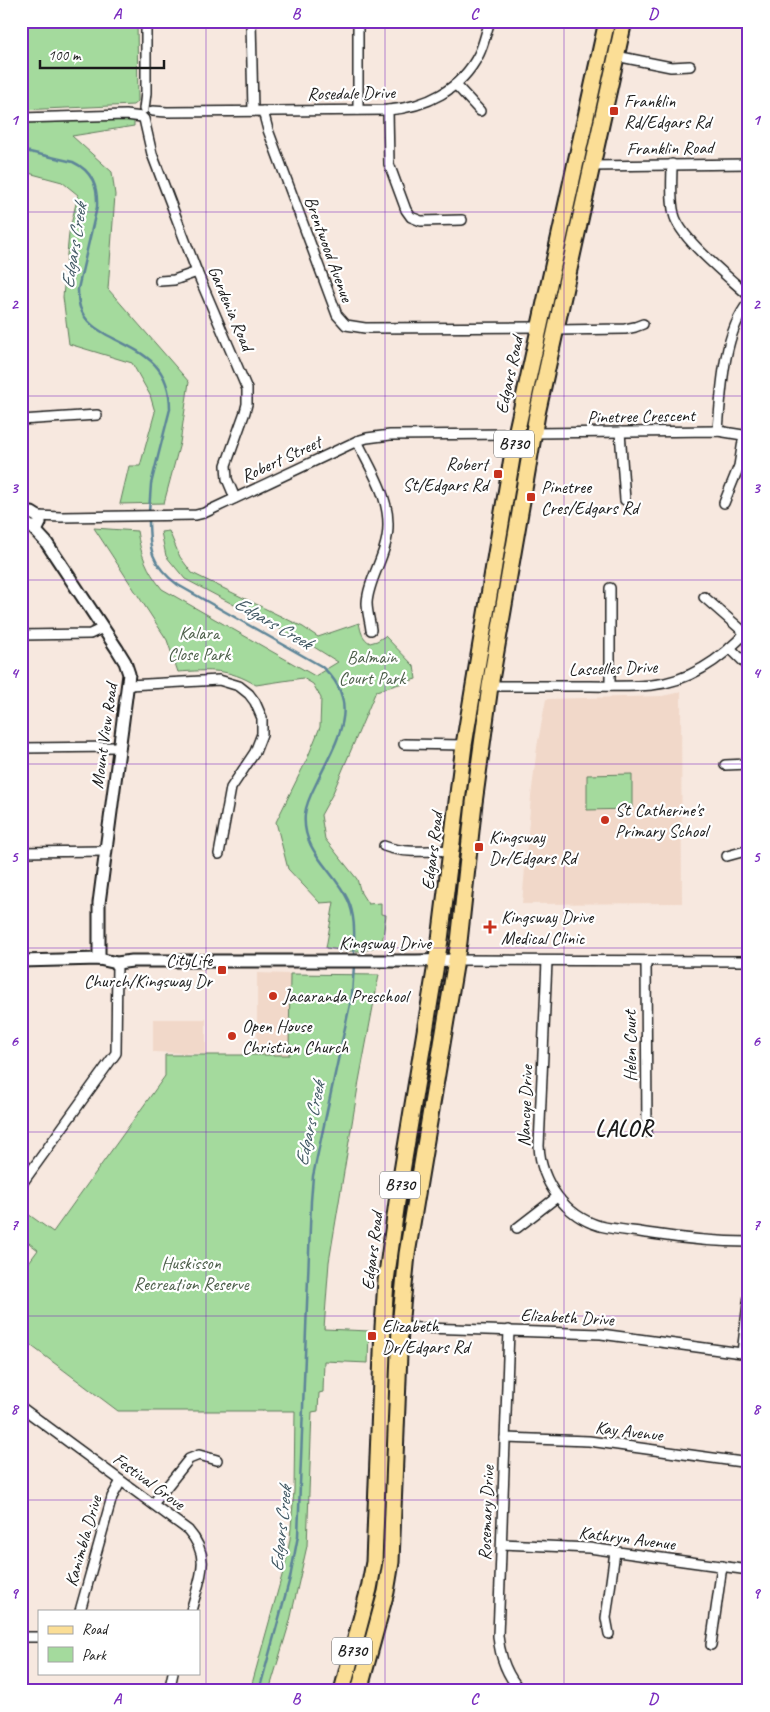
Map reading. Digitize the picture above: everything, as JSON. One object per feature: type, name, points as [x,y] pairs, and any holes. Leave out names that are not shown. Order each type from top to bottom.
[{"type":"main road","name":"Edgars Road","points":[[342,1691],[369,1589],[374,1562],[386,1281],[436,961],[452,850],[464,745],[516,434],[607,21]]},
{"type":"main road","name":"Edgars Road","points":[[359,1691],[386,1592],[392,1540],[400,1327],[407,1254],[456,960],[490,686],[533,433],[624,21]]},
{"type":"main road","points":[[557,245],[573,249]]},
{"type":"main road","points":[[494,562],[511,563]]},
{"type":"main road","points":[[457,802],[474,803]]},
{"type":"main road","points":[[375,1539],[392,1540]]},
{"type":"street","name":"Gardenia Road","points":[[146,21],[147,132],[152,154],[197,272],[247,389],[245,412],[226,466],[227,478],[235,498]]},
{"type":"street","points":[[252,21],[252,111]]},
{"type":"street","points":[[358,21],[358,110]]},
{"type":"street","name":"Rosedale Drive","points":[[21,118],[167,112],[388,110],[420,105],[444,93],[468,72],[480,53],[490,21]]},
{"type":"street","points":[[616,56],[671,67],[690,66]]},
{"type":"street","points":[[456,84],[480,112]]},
{"type":"street","points":[[388,110],[389,164],[406,210],[411,217],[421,221],[462,220]]},
{"type":"street","name":"Brentwood Avenue","points":[[263,111],[268,130],[337,315],[346,325],[364,328],[539,326]]},
{"type":"street","points":[[672,164],[673,206],[678,226],[687,238],[749,296]]},
{"type":"street","name":"Franklin Road","points":[[592,166],[749,164]]},
{"type":"street","points":[[160,281],[174,280],[197,272]]},
{"type":"street","points":[[718,431],[723,382],[733,328],[749,302]]},
{"type":"street","points":[[555,330],[625,329],[643,324]]},
{"type":"street","points":[[21,420],[97,415]]},
{"type":"street","name":"Pinetree Crescent","points":[[533,433],[718,431],[746,436]]},
{"type":"street","points":[[620,432],[625,500]]},
{"type":"street","name":"Robert Street","points":[[29,519],[196,515],[367,438],[390,435],[516,434]]},
{"type":"street","points":[[724,503],[739,466],[746,436]]},
{"type":"street","points":[[357,441],[383,494],[388,517],[387,538],[368,595],[371,630]]},
{"type":"street","name":"Mount View Road","points":[[21,503],[29,519],[104,628],[125,662],[129,674],[100,903],[100,959]]},
{"type":"street","points":[[610,588],[610,686]]},
{"type":"street","points":[[704,597],[747,631]]},
{"type":"street","points":[[21,635],[90,634],[104,628]]},
{"type":"street","name":"Lascelles Drive","points":[[490,686],[652,685],[683,677],[707,666],[730,648],[747,631]]},
{"type":"street","points":[[730,648],[749,667]]},
{"type":"street","points":[[129,685],[219,680],[239,686],[255,702],[262,718],[262,734],[255,752],[231,788],[219,854]]},
{"type":"street","points":[[404,744],[464,745]]},
{"type":"street","points":[[21,748],[120,747]]},
{"type":"street","points":[[725,766],[749,764]]},
{"type":"street","points":[[384,846],[394,850],[405,851],[452,850]]},
{"type":"street","points":[[727,856],[749,850]]},
{"type":"street","points":[[21,852],[106,852]]},
{"type":"street","name":"Kingsway Drive","points":[[21,961],[100,959],[116,963],[456,960],[749,961]]},
{"type":"street","name":"Nancye Drive","points":[[547,961],[539,1146],[542,1168],[557,1197],[578,1215],[600,1226],[708,1241],[749,1242]]},
{"type":"street","name":"Helen Court","points":[[646,961],[647,1132]]},
{"type":"street","points":[[21,1185],[116,1053],[116,963]]},
{"type":"street","points":[[518,1228],[557,1197]]},
{"type":"street","points":[[745,1354],[749,1295]]},
{"type":"street","name":"Elizabeth Drive","points":[[383,1327],[610,1335],[745,1354]]},
{"type":"street","name":"Rosemary Drive","points":[[509,1330],[499,1645],[506,1670],[521,1691]]},
{"type":"street","name":"Festival Grove","points":[[21,1407],[188,1530],[196,1539],[202,1552],[203,1564],[190,1610]]},
{"type":"street","name":"Kay Avenue","points":[[505,1438],[589,1442],[749,1463]]},
{"type":"street","points":[[153,1504],[189,1458],[199,1455],[217,1460]]},
{"type":"street","name":"Kanimbla Drive","points":[[80,1610],[110,1502],[121,1481]]},
{"type":"street","name":"Kathryn Avenue","points":[[502,1544],[582,1548],[749,1570]]},
{"type":"street","points":[[609,1634],[606,1618],[615,1552]]},
{"type":"street","points":[[711,1645],[722,1566]]},
{"type":"street","points":[[21,1637],[38,1637]]},
{"type":"street","points":[[169,1691],[173,1674]]},
{"type":"shaded area","name":"St Catherine's Primary School","points":[[681,692],[682,903],[522,904],[531,797],[537,747],[546,699],[662,696]]},
{"type":"shaded area","name":"Jacaranda Preschool","points":[[257,973],[290,974],[289,1055],[257,1055]]},
{"type":"shaded area","points":[[153,1019],[206,1019],[206,1054],[153,1052]]},
{"type":"green space","points":[[21,21],[137,21],[138,101],[133,105],[21,110]]},
{"type":"green space","points":[[134,118],[134,126],[72,136],[112,172],[115,195],[108,289],[189,382],[180,443],[164,503],[120,504],[129,466],[140,466],[155,412],[150,395],[132,363],[69,344],[63,297],[69,233],[78,195],[62,182],[21,171],[21,121]]},
{"type":"green space","points":[[94,528],[137,531],[145,561],[162,589],[315,676],[338,662],[314,647],[185,579],[166,556],[161,532],[169,531],[180,557],[192,573],[303,627],[318,637],[359,623],[362,634],[367,641],[370,643],[385,636],[414,666],[416,679],[376,691],[332,795],[321,815],[325,839],[357,879],[361,893],[368,904],[381,903],[381,914],[386,915],[382,944],[364,951],[326,948],[334,902],[320,903],[288,869],[276,822],[307,759],[320,727],[321,698],[313,684],[303,678],[256,685],[246,679],[218,671],[178,672],[167,640]]},
{"type":"green space","points":[[632,774],[632,809],[587,810],[587,775]]},
{"type":"green space","name":"Huskisson Recreation Reserve","points":[[290,974],[379,975],[359,1081],[329,1262],[324,1329],[369,1331],[368,1363],[324,1361],[323,1392],[319,1393],[318,1411],[312,1412],[307,1546],[290,1621],[269,1691],[250,1691],[286,1561],[290,1539],[294,1491],[295,1411],[118,1411],[21,1338],[21,1273],[38,1250],[21,1237],[21,1209],[53,1232],[165,1076],[165,1055],[289,1055]]},
{"type":"waterway","name":"Edgars Creek","points":[[21,150],[73,162],[89,175],[95,186],[97,207],[78,289],[78,301],[89,323],[152,361],[165,381],[169,393],[170,409],[151,484],[149,512]]},
{"type":"waterway","name":"Edgars Creek","points":[[149,518],[153,556],[169,578],[178,585],[321,666],[334,680],[341,694],[344,708],[342,723],[332,752],[308,802],[305,814],[305,827],[313,850],[342,889],[351,907],[354,928],[354,957]]},
{"type":"waterway","name":"Edgars Creek","points":[[259,1691],[290,1578],[298,1536],[313,1176],[352,995],[354,965]]},
{"type":"place","name":"Franklin Rd/Edgars Rd","points":[[614,111]]},
{"type":"place","name":"Robert St/Edgars Rd","points":[[498,474]]},
{"type":"place","name":"Pinetree Cres/Edgars Rd","points":[[531,497]]},
{"type":"place","name":"St Catherine's Primary School","points":[[605,820]]},
{"type":"place","name":"Kingsway Dr/Edgars Rd","points":[[479,847]]},
{"type":"place","name":"Kingsway Drive Medical Clinic","points":[[490,927]]},
{"type":"place","name":"CityLife Church/Kingsway Dr","points":[[222,970]]},
{"type":"place","name":"Jacaranda Preschool","points":[[273,996]]},
{"type":"place","name":"Open House Christian Church","points":[[232,1036]]},
{"type":"place","name":"Elizabeth Dr/Edgars Rd","points":[[372,1336]]},
{"type":"district","name":"LALOR","points":[[624,1129]]},
{"type":"park label","name":"Kalara Close Park","points":[[199,643]]},
{"type":"park label","name":"Balmain Court Park","points":[[372,668]]}]
